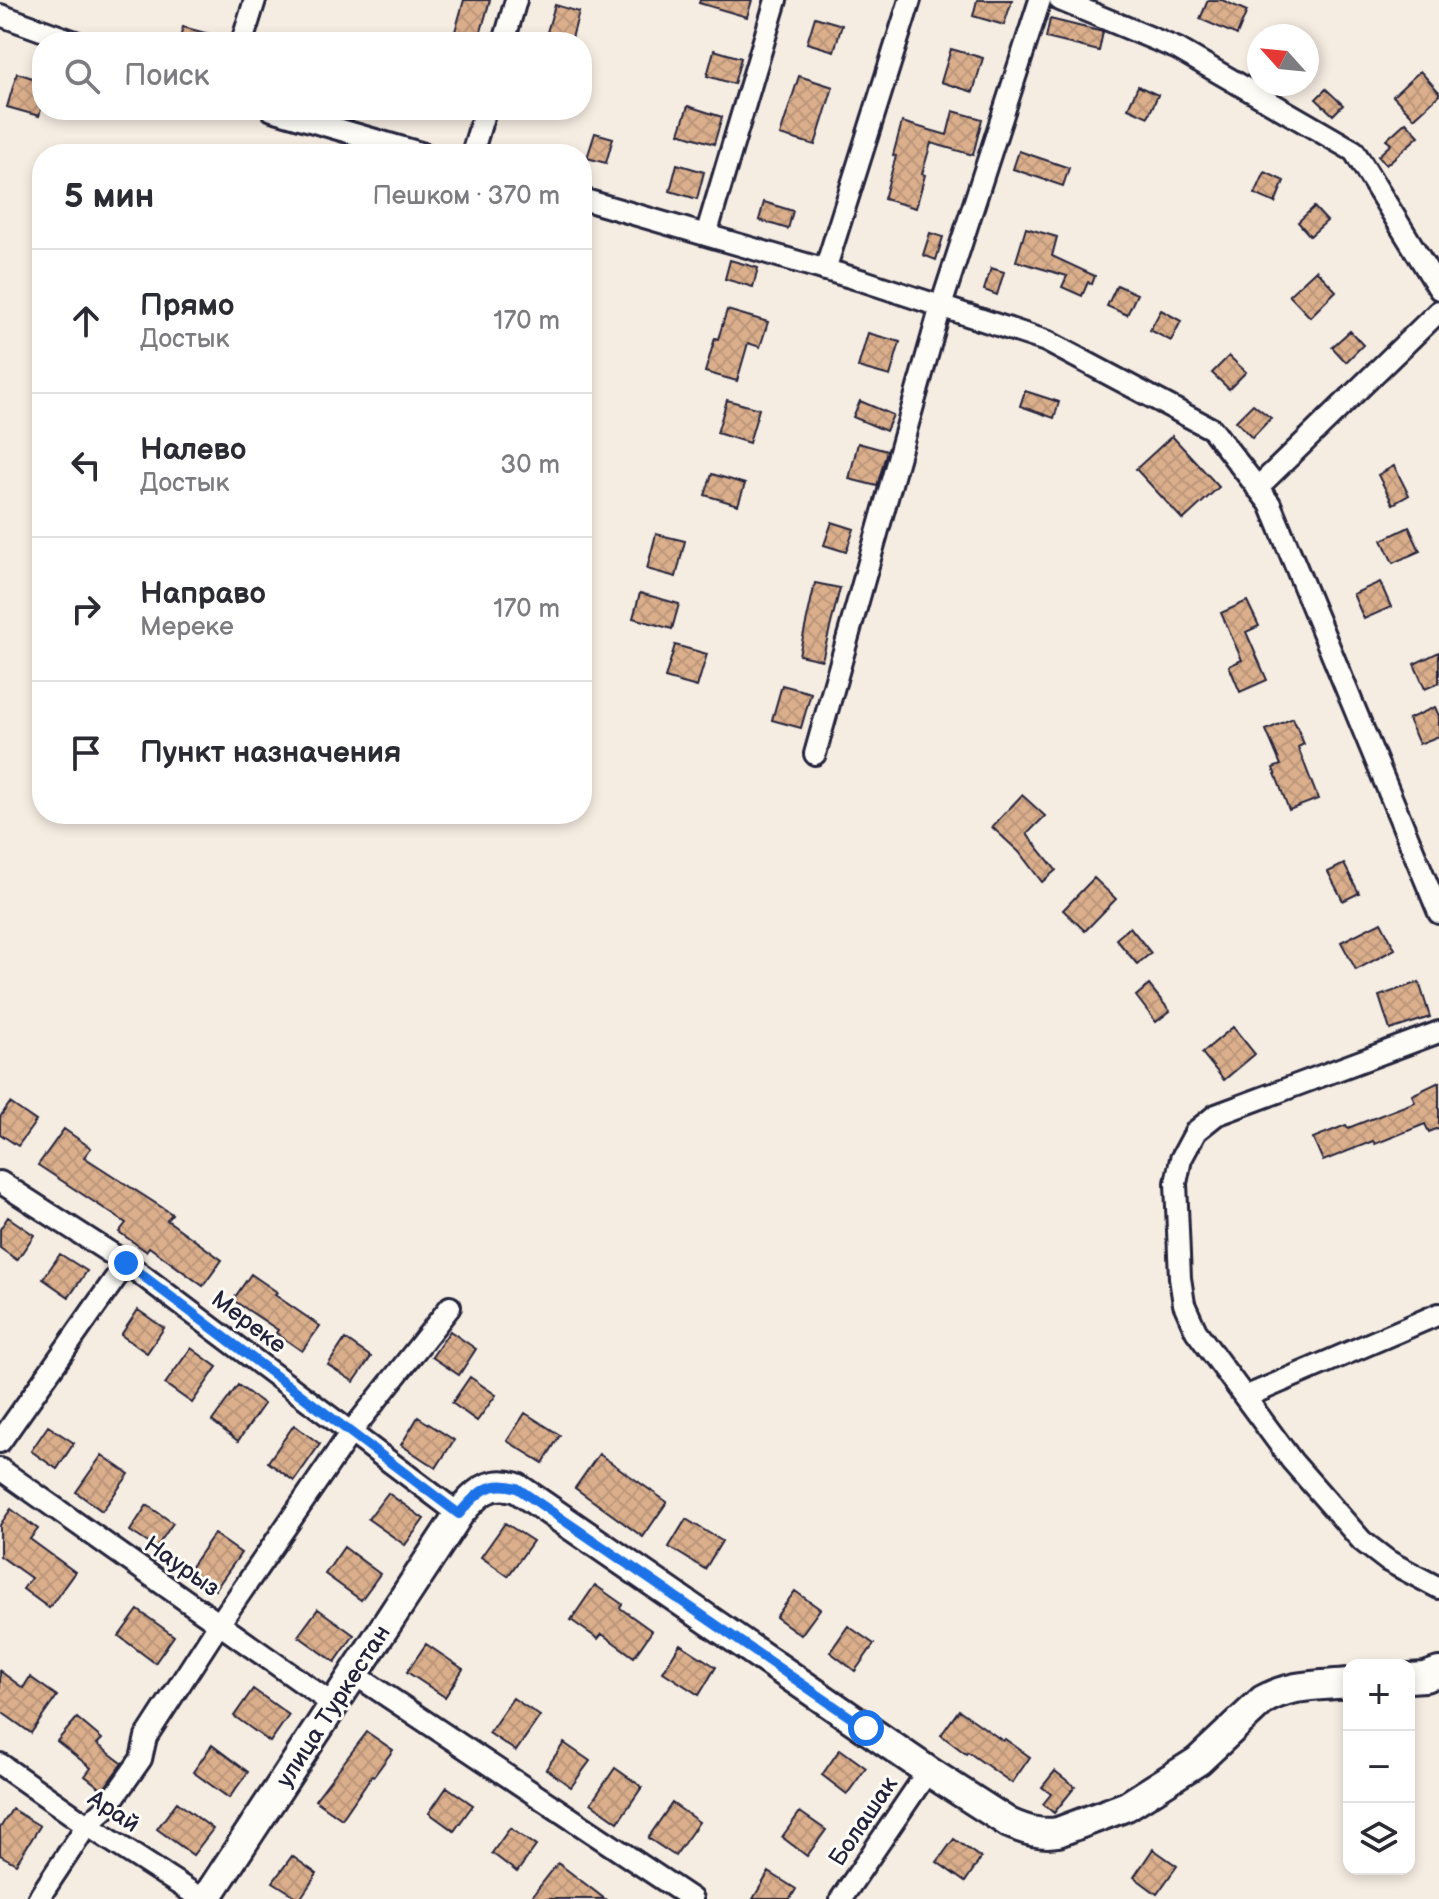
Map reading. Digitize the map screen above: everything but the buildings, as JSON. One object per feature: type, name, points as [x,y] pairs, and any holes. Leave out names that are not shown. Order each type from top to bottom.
[{"type":"street","points":[[4,0],[0,15],[47,32]]},
{"type":"street","points":[[245,32],[255,0]]},
{"type":"street","points":[[507,32],[516,0]]},
{"type":"street","points":[[706,235],[776,0]]},
{"type":"street","points":[[825,270],[910,0]]},
{"type":"street","points":[[815,754],[941,306],[1040,0]]},
{"type":"street","points":[[1060,0],[1178,49],[1354,151],[1439,289]]},
{"type":"street","points":[[307,120],[389,144]]},
{"type":"street","points":[[475,144],[482,120]]},
{"type":"street","points":[[592,202],[825,270],[1046,341],[1212,429],[1270,504],[1439,913]]},
{"type":"street","points":[[1257,488],[1439,311]]},
{"type":"street","points":[[1439,1032],[1216,1115],[1196,1131],[1181,1159],[1176,1183],[1180,1278],[1184,1304],[1196,1331],[1292,1461],[1362,1541],[1388,1561],[1439,1588]]},
{"type":"street","name":"Мереке","points":[[0,1182],[126,1263],[459,1514]]},
{"type":"street","points":[[0,1442],[126,1263]]},
{"type":"street","points":[[38,1899],[87,1825],[107,1807],[141,1759],[146,1737],[219,1624],[351,1432],[450,1307]]},
{"type":"street","points":[[1245,1397],[1439,1314]]},
{"type":"street","name":"Наурыз","points":[[0,1469],[334,1705]]},
{"type":"street","name":"улица Туркестан","points":[[204,1899],[459,1514],[485,1488],[505,1484],[517,1488],[928,1771],[1022,1829],[1046,1834],[1058,1832],[1127,1806],[1198,1761],[1263,1700],[1289,1688],[1343,1684]]},
{"type":"street","points":[[1415,1678],[1439,1672]]},
{"type":"street","points":[[354,1674],[692,1899]]},
{"type":"street","name":"Арай","points":[[0,1764],[87,1825],[204,1899]]},
{"type":"street","name":"Болашак","points":[[841,1899],[928,1771]]},
{"type":"route","points":[[126,1263],[459,1514],[485,1488],[505,1484],[517,1488],[866,1728]]}]
